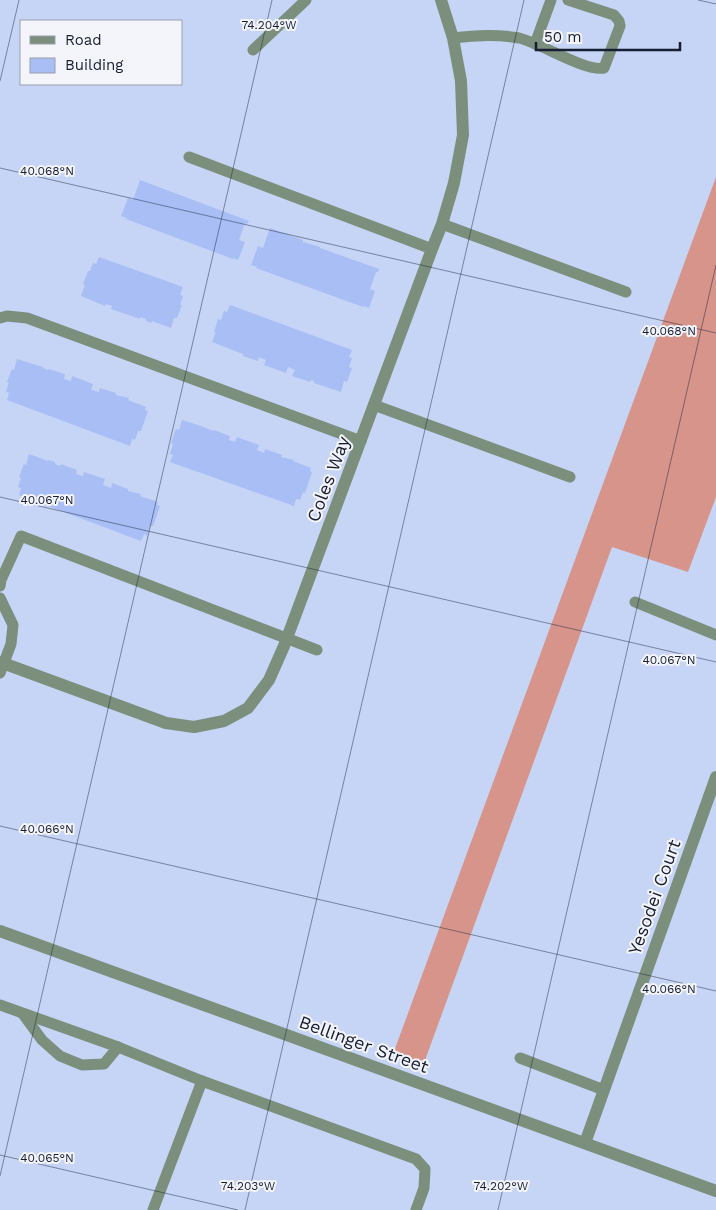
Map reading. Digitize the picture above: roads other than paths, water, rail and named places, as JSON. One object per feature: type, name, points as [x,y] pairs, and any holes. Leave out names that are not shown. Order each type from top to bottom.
[{"type":"street","name":"Coles Way","points":[[1,666],[166,723],[194,727],[224,721],[248,708],[269,680],[442,224],[454,183],[463,135],[461,81],[453,38],[441,0]]},
{"type":"street","name":"Yesodei Court","points":[[585,1143],[716,777]]},
{"type":"street","name":"Bellinger Street","points":[[0,931],[716,1191]]},
{"type":"lane","points":[[253,50],[306,0]]},
{"type":"lane","points":[[535,44],[551,0]]},
{"type":"lane","points":[[453,38],[482,34],[520,38],[594,68],[604,68],[620,26],[619,21],[614,14],[568,0]]},
{"type":"lane","points":[[189,157],[432,249]]},
{"type":"lane","points":[[442,224],[626,292]]},
{"type":"lane","points":[[0,318],[17,316],[27,318],[361,441]]},
{"type":"lane","points":[[374,405],[570,477]]},
{"type":"lane","points":[[0,586],[21,536],[317,650]]},
{"type":"lane","points":[[0,598],[13,625],[11,644],[1,666]]},
{"type":"lane","points":[[635,602],[716,635]]},
{"type":"lane","points":[[0,1005],[118,1047],[202,1081],[416,1159],[425,1169],[424,1188],[416,1210]]},
{"type":"lane","points":[[23,1014],[42,1040],[60,1056],[82,1065],[104,1064],[118,1047]]},
{"type":"lane","points":[[520,1058],[604,1090]]},
{"type":"lane","points":[[153,1210],[202,1081]]}]
